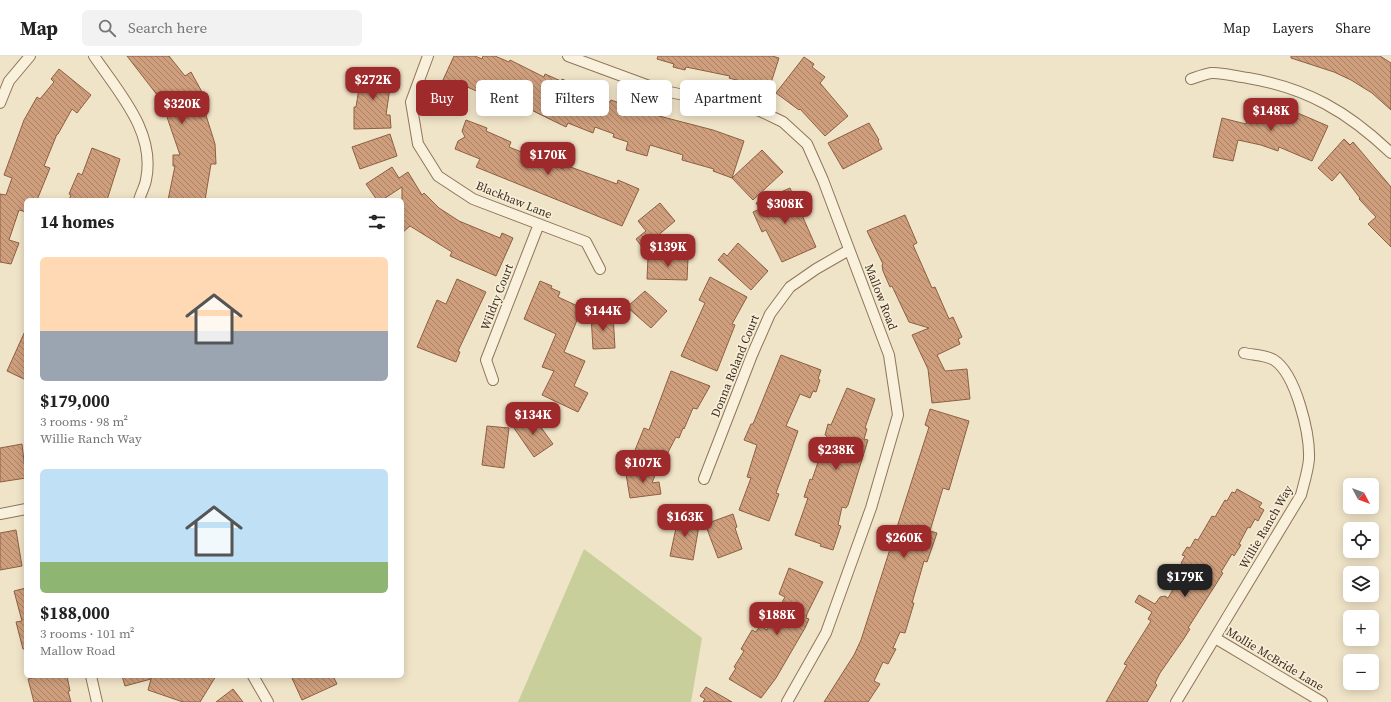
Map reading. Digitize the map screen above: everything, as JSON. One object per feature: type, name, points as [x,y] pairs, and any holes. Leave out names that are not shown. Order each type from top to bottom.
[{"type":"street","points":[[0,103],[8,81],[30,56]]},
{"type":"street","points":[[94,56],[133,113],[144,135],[148,158],[146,180],[140,198]]},
{"type":"street","name":"Blackhaw Lane","points":[[428,56],[411,102],[418,144],[438,176],[473,199],[586,242],[600,269]]},
{"type":"street","name":"Mallow Road","points":[[568,56],[660,90],[760,111],[783,122],[807,144],[823,180],[889,355],[898,415],[871,508],[826,633],[787,702]]},
{"type":"street","points":[[1191,78],[1212,73],[1270,82],[1292,88],[1320,100],[1348,116],[1391,153]]},
{"type":"street","name":"Wildry Court","points":[[493,380],[486,360],[539,224]]},
{"type":"street","name":"Donna Roland Court","points":[[704,479],[752,354],[770,314],[790,287],[816,269],[849,250]]},
{"type":"street","name":"Willie Ranch Way","points":[[1176,702],[1301,495],[1309,459],[1309,439],[1303,413],[1287,375],[1274,360],[1244,353]]},
{"type":"street","points":[[0,514],[24,509]]},
{"type":"street","name":"Mollie McBride Lane","points":[[1215,638],[1322,702]]},
{"type":"street","points":[[91,678],[97,702]]},
{"type":"street","points":[[254,678],[268,702]]},
{"type":"green space","points":[[584,549],[702,638],[691,702],[518,702]]},
{"type":"building","points":[[127,56],[169,56],[185,76],[191,72],[202,92],[199,93],[215,144],[216,164],[211,164],[205,198],[168,198],[175,166],[173,166],[173,155],[180,155],[167,117],[159,101],[161,100]]},
{"type":"building","points":[[454,56],[475,56],[482,59],[483,56],[495,56],[509,62],[510,60],[544,77],[545,74],[559,80],[541,80],[541,115],[533,111],[533,80],[476,80],[476,91],[468,87],[468,80],[443,80]]},
{"type":"building","points":[[658,56],[772,56],[779,58],[772,80],[736,80],[729,78],[730,76],[686,67],[685,70],[673,67],[674,64],[657,59]]},
{"type":"building","points":[[1291,56],[1380,56],[1391,63],[1391,110],[1372,93],[1351,80],[1334,72],[1291,58]]},
{"type":"building","points":[[804,57],[814,64],[812,67],[825,77],[820,83],[848,116],[825,136],[800,109],[799,110],[776,93]]},
{"type":"building","points":[[59,69],[91,95],[77,113],[72,109],[57,134],[44,166],[50,168],[38,198],[24,198],[24,211],[19,210],[9,240],[19,243],[11,264],[0,262],[0,194],[6,195],[12,178],[4,175],[24,120],[37,97],[40,99],[54,82],[51,79]]},
{"type":"building","points":[[362,70],[392,74],[386,115],[390,115],[391,128],[354,129],[354,107],[356,107]]},
{"type":"building","points":[[611,100],[617,102],[617,116],[659,116],[713,130],[744,141],[732,178],[713,171],[714,169],[682,160],[683,155],[650,145],[647,156],[626,150],[628,142],[613,137],[614,134],[595,127],[593,133],[568,123],[566,127],[544,116],[609,116],[609,102]]},
{"type":"building","points":[[1251,102],[1286,110],[1286,108],[1328,126],[1312,161],[1279,147],[1278,151],[1261,145],[1238,140],[1233,161],[1213,157],[1222,118],[1246,124]]},
{"type":"building","points":[[466,120],[487,128],[486,131],[511,142],[509,147],[563,169],[565,165],[617,184],[618,180],[639,189],[622,226],[476,167],[480,159],[455,149],[458,141],[465,137],[462,131]]},
{"type":"building","points":[[869,123],[879,140],[878,141],[882,149],[843,169],[828,143]]},
{"type":"building","points":[[390,134],[397,156],[360,169],[352,147]]},
{"type":"building","points":[[1344,139],[1350,145],[1353,142],[1391,187],[1391,247],[1368,224],[1376,217],[1359,199],[1360,198],[1340,172],[1332,181],[1318,168]]},
{"type":"building","points":[[92,148],[120,159],[108,198],[70,198],[71,195],[69,194],[78,173],[82,175]]},
{"type":"building","points":[[762,150],[783,172],[753,200],[732,178]]},
{"type":"building","points":[[392,167],[399,178],[408,172],[422,195],[424,193],[439,208],[459,221],[500,238],[502,233],[513,238],[496,276],[450,256],[452,252],[410,226],[404,231],[404,198],[402,198],[402,187],[385,198],[376,198],[366,184]]},
{"type":"building","points":[[790,188],[816,247],[782,262],[766,230],[762,232],[753,212],[760,209],[756,203]]},
{"type":"building","points":[[660,203],[675,221],[643,248],[636,239],[646,231],[638,221]]},
{"type":"building","points":[[905,215],[917,243],[913,245],[932,288],[935,287],[949,319],[953,317],[962,337],[958,339],[960,344],[937,355],[945,371],[967,369],[970,399],[932,403],[928,369],[912,335],[929,328],[909,322],[892,286],[890,287],[883,271],[883,264],[867,231]]},
{"type":"building","points":[[738,243],[768,271],[751,290],[718,260],[724,253],[727,256]]},
{"type":"building","points":[[648,257],[688,258],[687,280],[647,279]]},
{"type":"building","points":[[710,277],[747,297],[732,324],[735,325],[717,371],[681,356],[705,303],[699,300]]},
{"type":"building","points":[[457,279],[486,292],[458,351],[460,352],[456,362],[417,347],[437,300],[446,304]]},
{"type":"building","points":[[540,281],[552,286],[551,288],[560,292],[558,297],[582,308],[564,352],[585,361],[574,386],[588,393],[578,412],[542,395],[554,371],[542,367],[556,334],[524,319]]},
{"type":"building","points":[[645,291],[667,311],[651,328],[627,307]]},
{"type":"building","points":[[613,314],[615,348],[593,349],[591,315]]},
{"type":"building","points":[[24,333],[24,379],[7,371]]},
{"type":"building","points":[[781,355],[821,370],[818,379],[820,380],[816,392],[813,391],[810,398],[800,394],[786,426],[798,431],[776,493],[779,494],[769,521],[739,510],[751,478],[747,477],[757,445],[744,440],[751,424],[753,424]]},
{"type":"building","points":[[671,371],[710,386],[697,409],[693,408],[679,438],[676,437],[666,456],[662,455],[659,464],[633,455],[644,428],[649,430]]},
{"type":"building","points":[[847,388],[875,399],[865,428],[867,429],[864,439],[868,440],[848,505],[846,508],[842,507],[838,525],[841,526],[833,550],[795,535],[808,498],[804,497],[810,479],[812,480],[827,436],[825,435],[828,424],[831,425]]},
{"type":"building","points":[[930,409],[969,421],[949,490],[943,488],[930,531],[937,533],[927,562],[924,561],[905,633],[900,632],[893,648],[896,649],[888,664],[883,662],[874,681],[880,684],[868,702],[824,702],[854,655],[861,640],[929,427],[925,425]]},
{"type":"building","points":[[532,415],[553,444],[534,457],[514,428]]},
{"type":"building","points":[[487,426],[509,428],[504,468],[482,465]]},
{"type":"building","points":[[22,444],[24,478],[0,482],[0,448]]},
{"type":"building","points":[[657,470],[652,483],[659,482],[661,494],[630,498],[626,474]]},
{"type":"building","points":[[1237,489],[1262,503],[1259,507],[1264,510],[1258,521],[1255,519],[1250,528],[1248,527],[1239,544],[1241,545],[1234,556],[1232,554],[1221,572],[1223,573],[1188,628],[1190,629],[1160,673],[1155,683],[1157,685],[1147,702],[1106,702],[1127,665],[1124,664],[1151,621],[1148,619],[1152,612],[1135,602],[1139,595],[1155,604],[1160,597],[1165,596],[1168,598],[1179,579],[1178,575],[1184,565],[1181,563],[1185,556],[1182,555],[1187,547],[1190,548],[1195,539],[1198,540],[1212,516],[1215,517],[1225,500],[1227,501],[1232,492],[1235,493]]},
{"type":"building","points":[[679,514],[700,520],[693,560],[670,556]]},
{"type":"building","points":[[733,514],[737,527],[735,528],[742,549],[718,558],[704,521],[711,522]]},
{"type":"building","points":[[16,530],[22,566],[0,570],[0,533]]},
{"type":"building","points":[[789,568],[823,582],[807,614],[806,618],[809,619],[805,628],[776,678],[761,698],[729,679],[736,668],[734,667],[744,651],[741,649],[752,630],[756,632],[760,626],[767,630],[785,597],[779,594]]},
{"type":"building","points":[[24,588],[24,649],[16,622],[22,621],[14,591]]},
{"type":"building","points":[[67,678],[70,691],[68,691],[71,702],[34,702],[28,679]]},
{"type":"building","points":[[123,678],[151,678],[151,679],[125,686]]},
{"type":"building","points":[[151,678],[215,678],[200,702],[183,702],[148,690]]},
{"type":"building","points":[[292,678],[334,678],[337,684],[302,700]]},
{"type":"building","points":[[706,687],[732,702],[703,702],[705,699],[700,696]]},
{"type":"building","points":[[233,689],[243,702],[216,702]]}]
